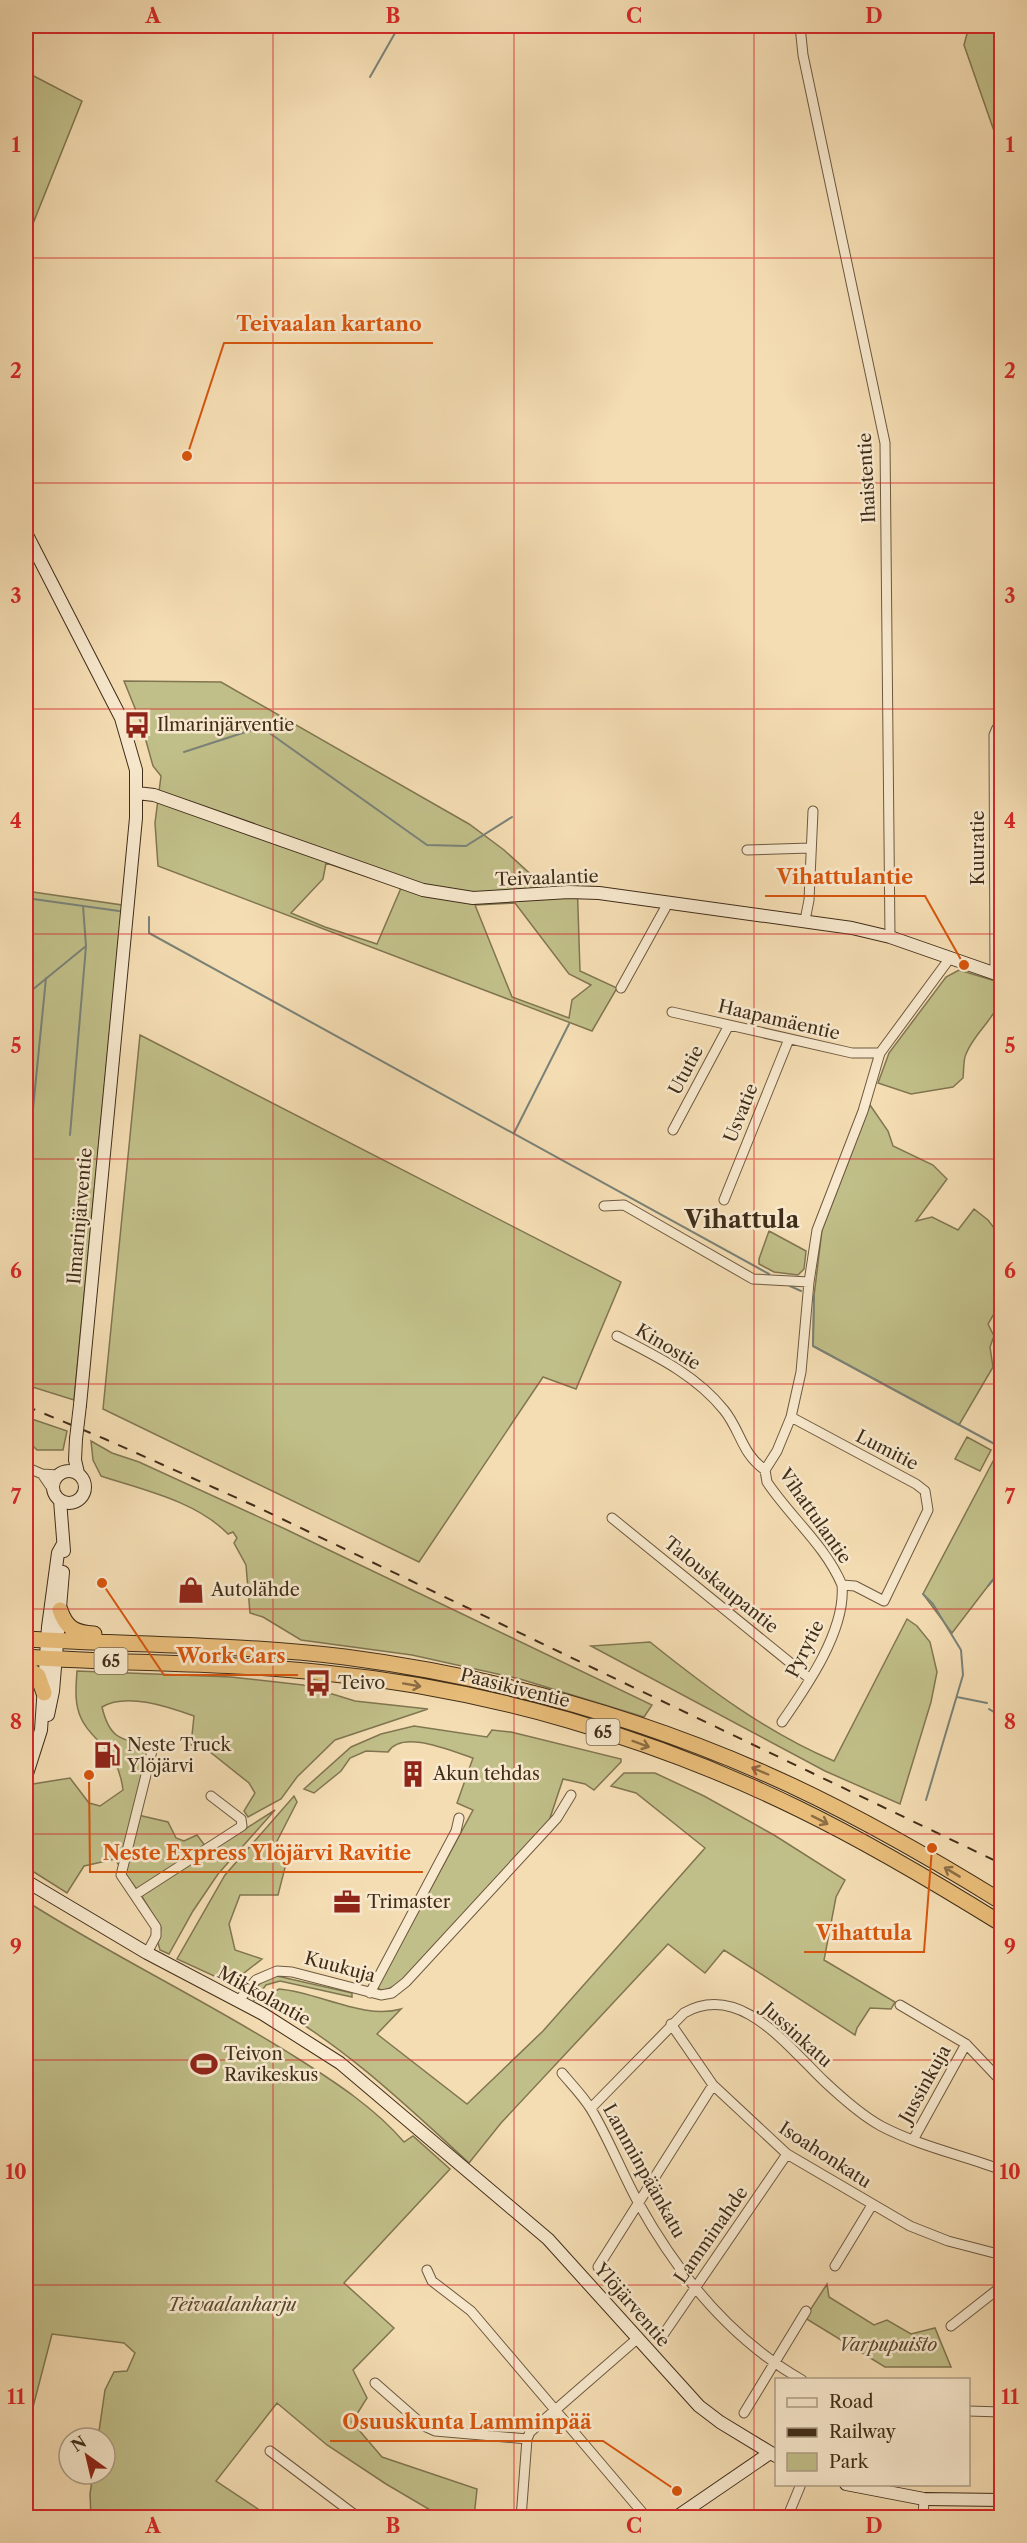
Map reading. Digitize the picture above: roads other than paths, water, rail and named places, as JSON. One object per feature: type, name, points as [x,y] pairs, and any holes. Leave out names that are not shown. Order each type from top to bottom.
[{"type":"highway","points":[[60,1610],[64,1621],[76,1631],[143,1638],[152,1644]]},
{"type":"highway","name":"65","points":[[26,1639],[52,1641]]},
{"type":"highway","name":"Paasikiventie","points":[[52,1641],[273,1650],[403,1666],[506,1686],[631,1721],[723,1755],[807,1792],[887,1834],[1002,1902]]},
{"type":"highway","name":"65","points":[[26,1657],[51,1658]]},
{"type":"highway","name":"Paasikiventie","points":[[51,1658],[212,1664],[325,1673],[444,1691],[575,1724],[677,1756],[799,1808],[877,1850],[1002,1924]]},
{"type":"highway","points":[[26,1667],[38,1676],[44,1693]]},
{"type":"main road","name":"Ilmarinjärventie","points":[[26,533],[121,718],[136,771],[137,793],[75,1460],[67,1473],[84,1480],[85,1490],[81,1497],[62,1497]]},
{"type":"main road","name":"Teivaalantie","points":[[137,793],[154,795],[423,890],[473,898],[569,892],[598,893],[805,920],[890,937],[998,975]]},
{"type":"main road","points":[[52,1641],[60,1610],[65,1553],[62,1497],[67,1473]]},
{"type":"main road","points":[[26,1777],[41,1730],[50,1712],[58,1553],[63,1544]]},
{"type":"main road","points":[[41,1730],[44,1693],[51,1658]]},
{"type":"main road","name":"Mikkolantie","points":[[26,1881],[147,1953],[239,2000],[340,2063],[466,2170]]},
{"type":"main road","name":"Ylöjärventie","points":[[466,2170],[549,2240],[699,2406],[773,2455]]},
{"type":"main road","points":[[675,2517],[773,2455]]},
{"type":"main road","points":[[856,2486],[924,2499],[1002,2500]]},
{"type":"street","name":"Ihaistentie","points":[[800,26],[803,55],[885,443],[890,937]]},
{"type":"street","name":"Kuuratie","points":[[998,975],[994,735],[997,728],[1002,726]]},
{"type":"street","points":[[805,920],[810,891],[813,811]]},
{"type":"street","points":[[747,850],[810,848]]},
{"type":"street","points":[[621,988],[668,903]]},
{"type":"street","name":"Vihattulantie","points":[[884,1601],[855,1586],[842,1585],[833,1564],[821,1547],[767,1482],[765,1470],[777,1451],[791,1417],[801,1372],[809,1282],[817,1230],[863,1111],[880,1053],[950,958]]},
{"type":"street","name":"Haapamäentie","points":[[672,1012],[852,1053],[880,1053]]},
{"type":"street","name":"Ututie","points":[[673,1130],[729,1025]]},
{"type":"street","name":"Usvatie","points":[[723,1200],[789,1039]]},
{"type":"street","points":[[604,1206],[624,1205],[753,1279],[809,1282]]},
{"type":"street","name":"Kinostie","points":[[617,1336],[680,1370],[707,1392],[724,1411],[747,1454],[765,1470]]},
{"type":"street","name":"Lumitie","points":[[791,1417],[926,1491],[928,1510],[884,1601]]},
{"type":"street","points":[[26,1467],[42,1474],[62,1497]]},
{"type":"street","points":[[42,1474],[67,1473]]},
{"type":"street","name":"Talouskaupantie","points":[[612,1518],[809,1678]]},
{"type":"street","name":"Pyrytie","points":[[782,1722],[834,1632],[843,1601],[842,1585]]},
{"type":"street","points":[[147,1953],[156,1936],[156,1927],[121,1875],[152,1751]]},
{"type":"street","name":"Kuukuja","points":[[239,2000],[256,1980],[277,1971],[292,1972],[370,1993],[389,1995],[406,1982],[557,1818],[571,1795]]},
{"type":"street","points":[[135,1895],[242,1826],[241,1819],[210,1796]]},
{"type":"street","points":[[370,1993],[451,1841],[459,1818]]},
{"type":"street","name":"Jussinkatu","points":[[591,2108],[684,2013],[699,2007],[722,2005],[741,2010],[774,2032],[828,2085],[856,2109],[880,2125],[913,2140],[1002,2170]]},
{"type":"street","points":[[900,2005],[966,2044],[1002,2082]]},
{"type":"street","name":"Isoahonkatu","points":[[671,2024],[713,2085],[787,2154],[910,2226],[948,2241],[1002,2255]]},
{"type":"street","name":"Jussinkuja","points":[[913,2140],[966,2044]]},
{"type":"street","name":"Lamminpäänkatu","points":[[562,2073],[591,2108],[638,2202],[658,2236],[696,2286],[734,2331],[775,2364],[800,2378]]},
{"type":"street","points":[[598,2267],[713,2085]]},
{"type":"street","name":"Lamminahde","points":[[663,2335],[787,2154]]},
{"type":"street","points":[[834,2266],[872,2205]]},
{"type":"street","points":[[427,2270],[432,2281],[471,2311],[647,2517]]},
{"type":"street","points":[[951,2326],[1002,2286]]},
{"type":"street","points":[[744,2413],[806,2311]]},
{"type":"street","points":[[521,2517],[527,2439],[530,2432],[638,2338]]},
{"type":"street","points":[[375,2383],[424,2426],[435,2431],[527,2439]]},
{"type":"street","points":[[970,2411],[1002,2412]]},
{"type":"street","points":[[270,2451],[359,2517]]},
{"type":"street","points":[[787,2517],[800,2486]]},
{"type":"street","points":[[923,2517],[924,2499]]},
{"type":"waterway","points":[[370,77],[399,26]]},
{"type":"waterway","points":[[184,752],[261,727],[427,845],[466,846],[512,817]]},
{"type":"waterway","points":[[26,898],[119,911]]},
{"type":"waterway","points":[[70,1135],[86,946],[83,906]]},
{"type":"waterway","points":[[149,917],[149,933],[769,1274]]},
{"type":"waterway","points":[[26,995],[86,946]]},
{"type":"waterway","points":[[31,1129],[46,978]]},
{"type":"waterway","points":[[514,1133],[569,1024]]},
{"type":"waterway","points":[[790,1286],[801,1291]]},
{"type":"waterway","points":[[814,1296],[813,1346],[1002,1448]]},
{"type":"waterway","points":[[988,1586],[1002,1569]]},
{"type":"waterway","points":[[923,1594],[933,1604],[961,1650],[963,1675],[926,1800]]},
{"type":"waterway","points":[[957,1697],[987,1703]]},
{"type":"waterway","points":[[989,1709],[1002,1717]]},
{"type":"railway","points":[[26,1406],[255,1506],[1002,1864]]},
{"type":"place","name":"Teivaalan kartano","points":[[187,456]]},
{"type":"place","name":"Ilmarinjärventie","points":[[137,725]]},
{"type":"place","name":"Vihattulantie","points":[[964,965]]},
{"type":"place","name":"Work Cars","points":[[102,1583]]},
{"type":"place","name":"Autolähde","points":[[191,1590]]},
{"type":"place","name":"Teivo","points":[[318,1683]]},
{"type":"place","name":"Neste Truck Ylöjärvi","points":[[107,1755]]},
{"type":"place","name":"Akun tehdas","points":[[413,1774]]},
{"type":"place","name":"Neste Express Ylöjärvi Ravitie","points":[[89,1775]]},
{"type":"place","name":"Vihattula","points":[[932,1848]]},
{"type":"place","name":"Trimaster","points":[[347,1902]]},
{"type":"place","name":"Teivon Ravikeskus","points":[[204,2064]]},
{"type":"place","name":"Osuuskunta Lamminpää","points":[[677,2491]]},
{"type":"district","name":"Vihattula","points":[[742,1220]]},
{"type":"park label","name":"Teivaalanharju","points":[[232,2305]]},
{"type":"park label","name":"Varpupuisto","points":[[888,2345]]}]
